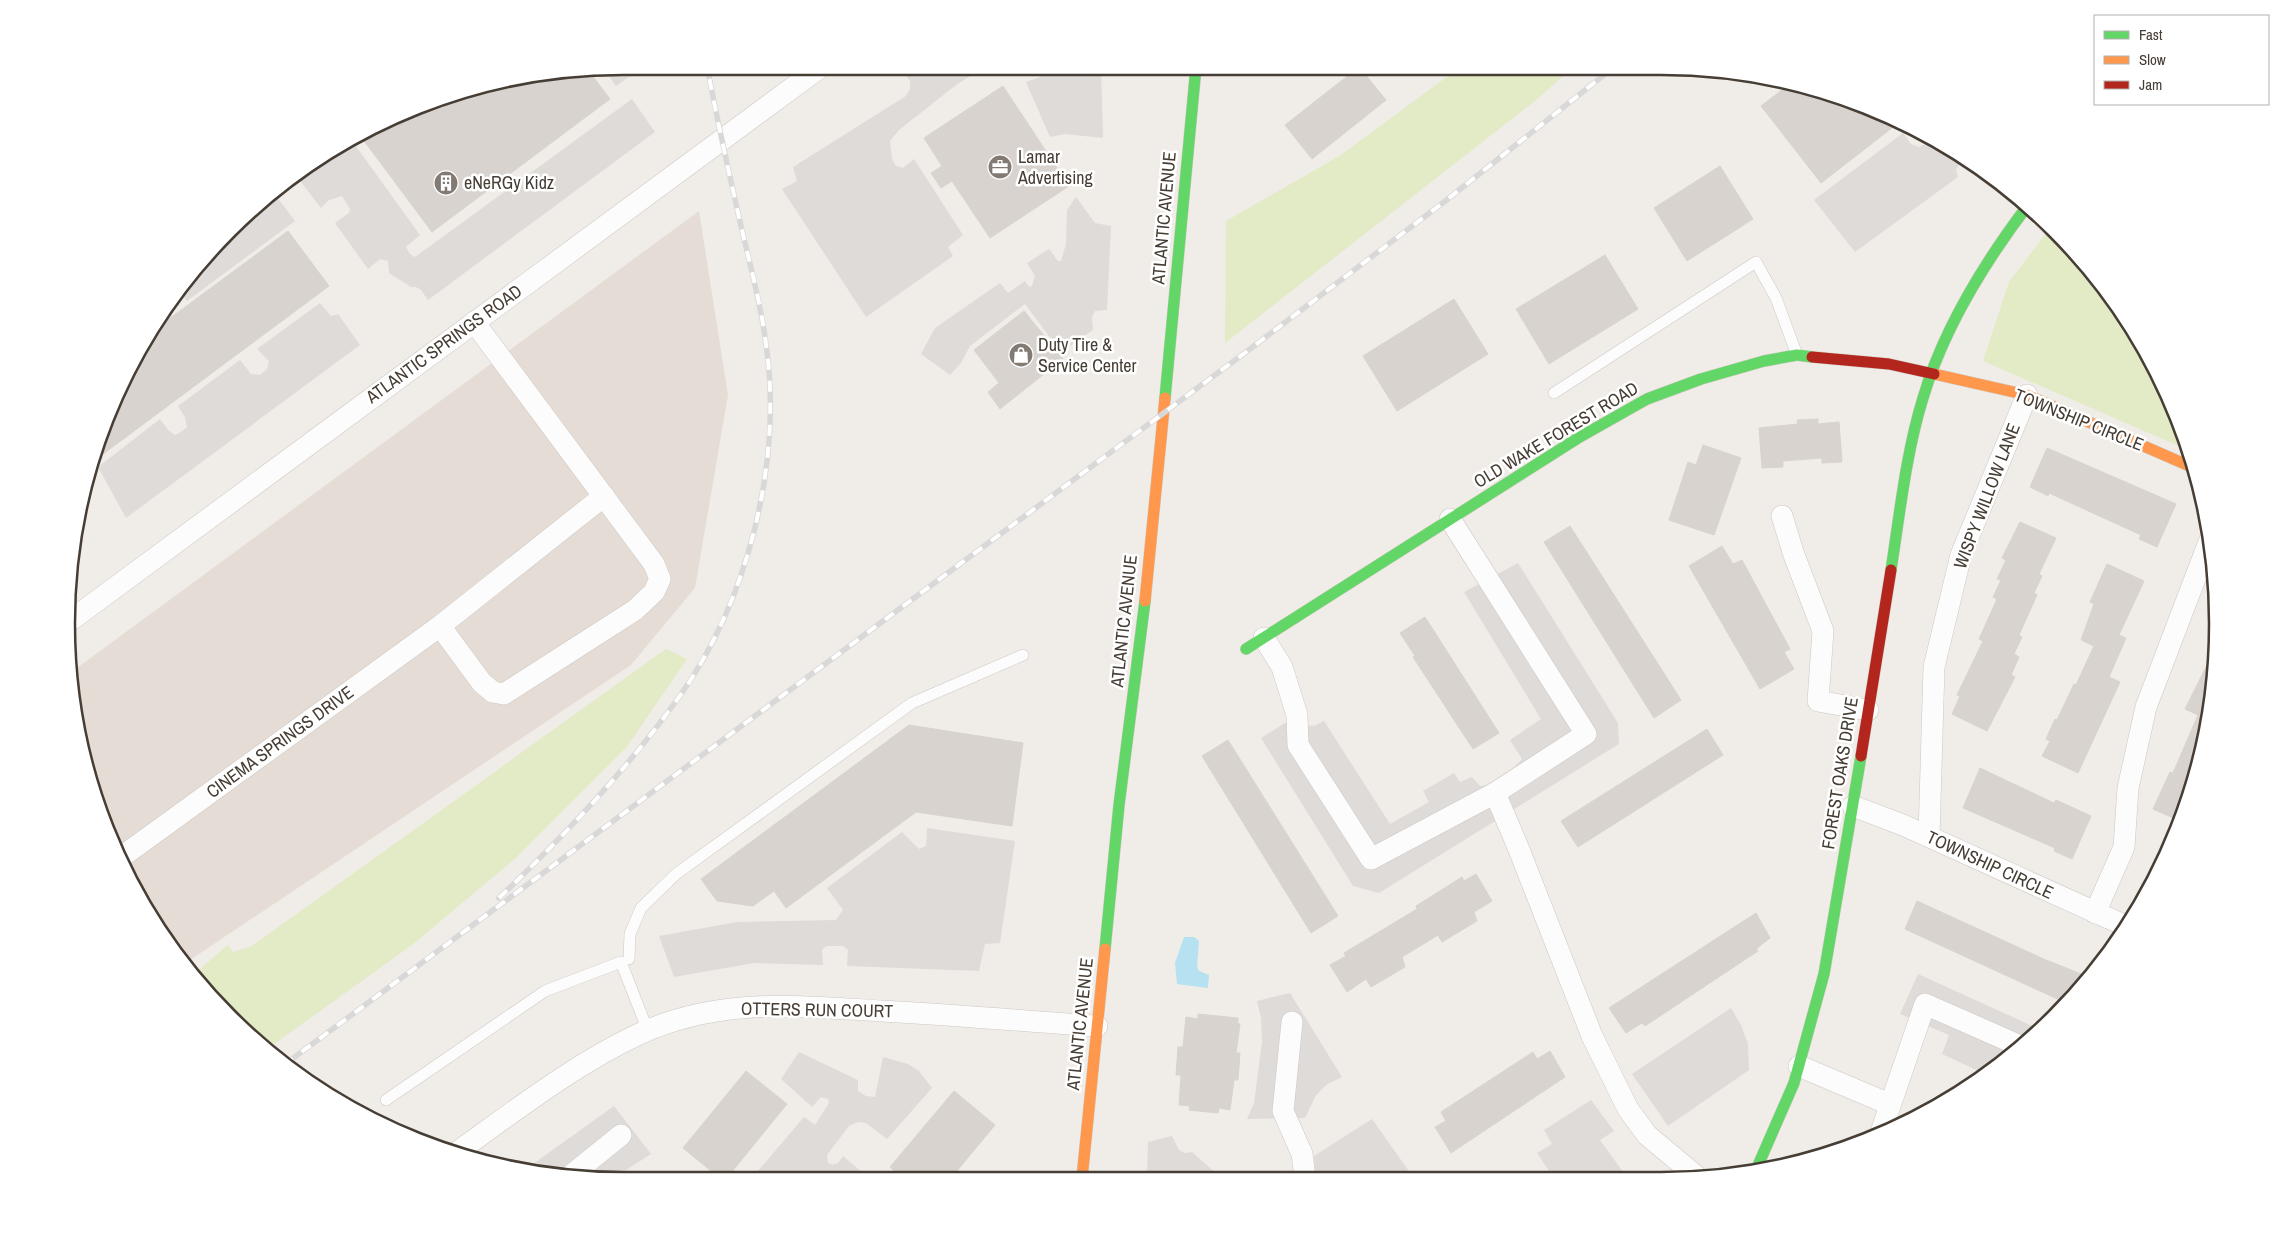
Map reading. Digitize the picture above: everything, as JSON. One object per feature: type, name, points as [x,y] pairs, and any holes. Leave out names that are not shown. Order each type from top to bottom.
[{"type":"street","name":"ATLANTIC SPRINGS ROAD","points":[[75,618],[810,75]]},
{"type":"street","name":"ATLANTIC AVENUE","points":[[1083,1172],[1119,805],[1136,675],[1158,476],[1195,75]]},
{"type":"street","points":[[1932,374],[1952,325],[1975,282],[1995,249],[2023,212]]},
{"type":"street","points":[[440,626],[482,683],[493,692],[504,694],[634,610],[654,592],[660,579],[654,564],[474,322]]},
{"type":"street","name":"OLD WAKE FOREST ROAD","points":[[1246,649],[1578,438],[1647,399],[1701,379],[1764,361],[1797,355],[1889,364],[1932,374]]},
{"type":"street","name":"TOWNSHIP CIRCLE","points":[[1932,374],[2027,395],[2185,464]]},
{"type":"street","name":"FOREST OAKS DRIVE","points":[[1759,1162],[1799,1066],[1824,974],[1853,806],[1906,472],[1917,421],[1932,374]]},
{"type":"street","name":"WISPY WILLOW LANE","points":[[1929,836],[1934,667],[1962,555],[2027,395]]},
{"type":"street","name":"CINEMA SPRINGS DRIVE","points":[[126,853],[440,626],[604,496]]},
{"type":"street","points":[[1782,516],[1794,555],[1823,630],[1818,701],[1868,710]]},
{"type":"street","points":[[1264,638],[1282,667],[1297,715],[1298,745],[1371,859],[1495,793],[1586,734],[1450,519]]},
{"type":"street","points":[[2095,913],[2124,847],[2128,788],[2146,707],[2204,554]]},
{"type":"street","points":[[1495,793],[1592,1036],[1628,1109],[1647,1135],[1690,1171]]},
{"type":"street","name":"TOWNSHIP CIRCLE","points":[[1853,806],[1929,836],[2120,923]]},
{"type":"street","points":[[1883,1124],[1925,1004],[2013,1043]]},
{"type":"street","name":"OTTERS RUN COURT","points":[[463,1147],[589,1061],[648,1031],[688,1016],[722,1008],[793,1005],[1097,1026]]},
{"type":"street","points":[[1292,1022],[1283,1111],[1302,1154],[1304,1172]]},
{"type":"street","points":[[1799,1066],[1889,1104]]},
{"type":"street","points":[[577,1170],[621,1135]]},
{"type":"lane","points":[[1554,393],[1756,262],[1776,298],[1797,355]]},
{"type":"lane","points":[[629,959],[630,934],[641,908],[676,874],[912,703],[1023,655]]},
{"type":"lane","points":[[386,1100],[545,992],[621,962],[648,1031]]},
{"type":"shaded area","points":[[608,75],[643,75],[629,77],[616,86]]},
{"type":"shaded area","points":[[906,75],[972,75],[956,85],[899,130],[890,141],[892,159],[896,166],[903,168],[914,159],[963,235],[948,247],[953,256],[866,317],[782,189],[797,181],[793,167],[906,96],[910,89],[910,81]]},
{"type":"shaded area","points":[[1040,75],[1101,75],[1103,138],[1065,134],[1050,137],[1026,82],[1040,77]]},
{"type":"shaded area","points":[[632,99],[655,132],[428,300],[421,290],[411,287],[389,273],[388,261],[380,259],[368,269],[335,223],[349,213],[350,209],[342,196],[329,200],[321,208],[300,181],[355,145],[420,235],[406,247],[410,254],[415,257]]},
{"type":"shaded area","points":[[1903,133],[1911,144],[1919,147],[1925,143],[1960,164],[1956,170],[1958,177],[1855,252],[1814,200]]},
{"type":"shaded area","points":[[1076,197],[1095,223],[1111,226],[1107,310],[1095,311],[1092,317],[1093,330],[1061,352],[1025,304],[970,346],[961,363],[950,375],[921,354],[935,328],[1000,283],[1008,293],[1025,281],[1029,287],[1032,286],[1035,276],[1027,263],[1049,249],[1058,261],[1061,261],[1066,244],[1067,210]]},
{"type":"shaded area","points":[[278,198],[295,221],[187,301],[183,296],[211,262],[262,211]]},
{"type":"shaded area","points":[[699,211],[728,395],[695,588],[631,665],[190,960],[148,898],[117,833],[104,800],[86,731],[77,668]]},
{"type":"shaded area","points":[[320,303],[331,316],[338,314],[360,345],[126,518],[98,467],[160,419],[169,431],[175,435],[181,432],[187,427],[185,417],[178,406],[240,360],[251,374],[260,375],[267,369],[269,361],[257,349]]},
{"type":"shaded area","points":[[1518,563],[1618,723],[1619,744],[1379,893],[1353,886],[1261,738],[1285,723],[1314,726],[1324,721],[1390,824],[1429,802],[1423,791],[1454,773],[1460,782],[1472,777],[1480,786],[1487,785],[1514,767],[1522,759],[1510,740],[1541,719],[1464,592]]},
{"type":"shaded area","points":[[927,828],[1015,841],[1000,943],[985,944],[979,971],[847,966],[848,950],[843,946],[826,946],[822,950],[823,965],[754,963],[674,977],[659,936],[737,922],[836,920],[843,910],[827,888],[902,832],[919,849],[926,846]]},
{"type":"shaded area","points":[[1918,974],[2032,1026],[1978,1071],[1942,1054],[1949,1035],[1900,1014]]},
{"type":"shaded area","points":[[1290,993],[1342,1077],[1326,1085],[1316,1095],[1305,1118],[1247,1119],[1254,1103],[1262,1042],[1261,1018],[1257,1001]]},
{"type":"shaded area","points":[[1731,1008],[1741,1025],[1748,1044],[1749,1070],[1668,1126],[1632,1074]]},
{"type":"shaded area","points":[[799,1052],[858,1080],[858,1091],[866,1096],[875,1097],[883,1057],[908,1064],[919,1071],[932,1088],[887,1139],[866,1123],[858,1122],[849,1126],[827,1155],[828,1163],[833,1165],[838,1163],[843,1156],[862,1172],[757,1172],[804,1117],[815,1125],[829,1103],[828,1099],[821,1097],[812,1107],[781,1079]]},
{"type":"shaded area","points":[[1591,1100],[1614,1131],[1600,1140],[1623,1172],[1550,1172],[1537,1153],[1552,1144],[1544,1130]]},
{"type":"shaded area","points":[[614,1106],[651,1154],[623,1172],[588,1171],[533,1164]]},
{"type":"shaded area","points":[[1372,1119],[1410,1172],[1315,1172],[1314,1156]]},
{"type":"shaded area","points":[[1172,1136],[1179,1150],[1185,1153],[1192,1152],[1214,1172],[1147,1172],[1148,1142]]},
{"type":"green space","points":[[1449,75],[1564,75],[1535,101],[1225,343],[1226,221],[1341,155]]},
{"type":"green space","points":[[2046,234],[2073,262],[2096,290],[2136,349],[2167,414],[2180,446],[1983,361],[2009,282]]},
{"type":"green space","points":[[666,649],[687,659],[626,748],[516,858],[412,945],[273,1045],[236,1011],[199,970],[228,945],[233,952],[252,946]]},
{"type":"water","points":[[1184,937],[1194,937],[1199,941],[1197,967],[1199,971],[1209,975],[1208,988],[1177,984],[1175,963]]},
{"type":"building","points":[[1349,75],[1366,75],[1386,100],[1312,159],[1285,125]]},
{"type":"building","name":"eNeRGy Kidz","points":[[592,76],[610,99],[432,232],[364,141],[414,117],[447,104],[482,94],[552,80]]},
{"type":"building","points":[[1003,86],[1069,186],[990,238],[952,181],[941,188],[931,173],[942,166],[924,138]]},
{"type":"building","points":[[1783,89],[1837,104],[1893,127],[1821,183],[1761,106]]},
{"type":"building","points":[[1720,166],[1753,219],[1687,261],[1654,208]]},
{"type":"building","points":[[288,231],[329,286],[102,455],[132,381],[148,349],[165,322]]},
{"type":"building","points":[[1605,255],[1638,309],[1549,364],[1516,309]]},
{"type":"building","points":[[1454,299],[1488,354],[1397,411],[1363,356]]},
{"type":"building","points":[[1024,311],[1063,359],[1000,409],[988,392],[999,383],[974,350]]},
{"type":"building","points":[[1818,419],[1818,424],[1839,422],[1842,462],[1822,463],[1822,458],[1783,461],[1783,467],[1762,468],[1759,428],[1798,424],[1797,420]]},
{"type":"building","points":[[1703,445],[1741,458],[1714,535],[1669,520],[1688,462],[1696,465]]},
{"type":"building","points":[[2047,448],[2176,504],[2157,547],[2139,539],[2141,535],[2049,493],[2048,496],[2030,487]]},
{"type":"building","points":[[2020,522],[2056,538],[2039,574],[2042,576],[2034,593],[2037,595],[2019,635],[2022,637],[2014,654],[2019,657],[2011,675],[2015,677],[1987,731],[1952,714],[1960,696],[1957,695],[1983,641],[1979,639],[1997,599],[1993,597],[2001,580],[1997,579],[2006,560],[2002,558]]},
{"type":"building","points":[[1570,526],[1681,700],[1654,718],[1544,542]]},
{"type":"building","points":[[1722,546],[1733,564],[1742,560],[1790,649],[1784,652],[1794,669],[1760,689],[1689,566]]},
{"type":"building","points":[[2107,564],[2144,581],[2119,635],[2126,638],[2109,677],[2120,682],[2078,773],[2042,756],[2050,741],[2046,739],[2055,719],[2057,720],[2074,684],[2076,685],[2094,646],[2081,640],[2094,604],[2090,602]]},
{"type":"building","points":[[1425,617],[1499,733],[1473,749],[1413,657],[1415,656],[1400,633]]},
{"type":"building","points":[[2207,664],[2198,731],[2180,800],[2173,818],[2153,809],[2170,772],[2173,773],[2198,715],[2185,709]]},
{"type":"building","points":[[909,725],[1023,743],[1012,826],[916,812],[786,908],[774,891],[753,906],[717,901],[701,879]]},
{"type":"building","points":[[1707,729],[1723,755],[1578,847],[1561,821]]},
{"type":"building","points":[[1228,740],[1338,916],[1311,933],[1202,756]]},
{"type":"building","points":[[1980,768],[2054,803],[2056,800],[2091,816],[2072,859],[2054,851],[2055,848],[1963,808]]},
{"type":"building","points":[[1476,874],[1492,901],[1474,912],[1477,921],[1442,942],[1438,935],[1402,957],[1405,967],[1371,987],[1366,979],[1347,992],[1330,965],[1346,956],[1344,953],[1417,909],[1416,906],[1462,877],[1464,881]]},
{"type":"building","points":[[1917,901],[2046,960],[2082,974],[2059,1000],[1905,929]]},
{"type":"building","points":[[1756,913],[1770,938],[1756,949],[1758,951],[1645,1026],[1642,1023],[1626,1033],[1609,1008]]},
{"type":"building","points":[[1198,1014],[1238,1018],[1238,1024],[1240,1024],[1236,1053],[1240,1053],[1238,1080],[1234,1080],[1230,1110],[1219,1108],[1218,1113],[1189,1110],[1190,1106],[1179,1105],[1181,1075],[1176,1075],[1178,1047],[1183,1047],[1186,1017],[1198,1019]]},
{"type":"building","points":[[1550,1051],[1565,1077],[1451,1153],[1435,1127],[1446,1121],[1441,1112],[1533,1052],[1537,1059]]},
{"type":"building","points":[[746,1071],[787,1104],[732,1172],[712,1172],[683,1148]]},
{"type":"building","points":[[954,1091],[995,1125],[956,1172],[895,1172],[890,1167]]},
{"type":"railway","points":[[499,898],[594,802],[679,697],[703,659],[724,618],[741,574],[755,528],[764,482],[769,435],[770,389],[766,344],[758,299],[709,75]]},
{"type":"railway","points":[[291,1060],[1246,352],[1444,202],[1604,75]]},
{"type":"traffic: fast","points":[[1165,398],[1195,75]]},
{"type":"traffic: fast","points":[[1891,570],[1912,440],[1932,372],[1942,346],[1967,297],[1996,250],[2023,212]]},
{"type":"traffic: fast","points":[[1246,649],[1578,438],[1647,399],[1701,379],[1764,361],[1797,355],[1812,357]]},
{"type":"traffic: fast","points":[[1105,949],[1119,805],[1145,601]]},
{"type":"traffic: fast","points":[[1759,1162],[1794,1083],[1824,974],[1861,756]]},
{"type":"traffic: slow","points":[[1934,374],[2027,395],[2185,464]]},
{"type":"traffic: slow","points":[[1145,601],[1165,398]]},
{"type":"traffic: slow","points":[[1083,1172],[1105,949]]},
{"type":"traffic: jam","points":[[1812,357],[1889,364],[1934,374]]},
{"type":"traffic: jam","points":[[1861,756],[1891,570]]},
{"type":"place","name":"Lamar Advertising","points":[[1000,167]]},
{"type":"place","name":"eNeRGy Kidz","points":[[446,183]]},
{"type":"place","name":"Duty Tire & Service Center","points":[[1021,355]]}]
